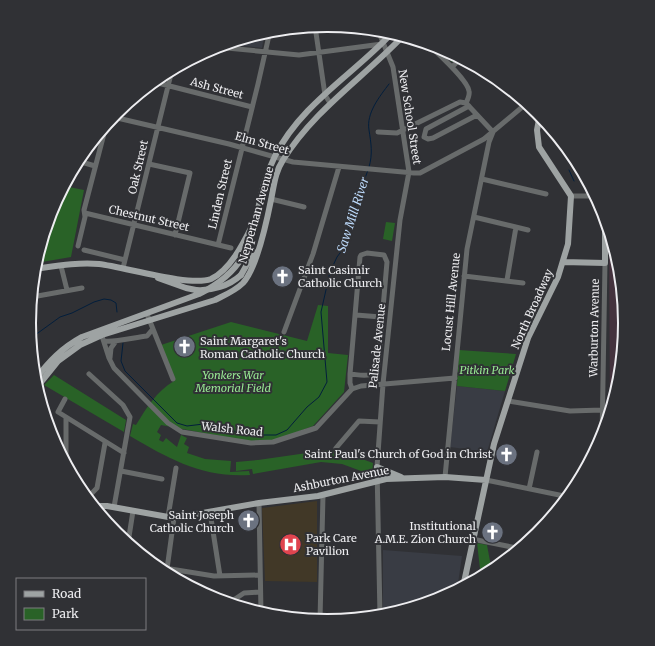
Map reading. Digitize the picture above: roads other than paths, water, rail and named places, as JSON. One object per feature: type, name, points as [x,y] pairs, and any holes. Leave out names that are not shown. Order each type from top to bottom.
[{"type":"main road","name":"Nepperhan Avenue","points":[[42,380],[48,372],[68,353],[147,314],[199,294],[222,282],[239,264],[246,251],[265,181],[274,157],[296,123],[387,39]]},
{"type":"main road","name":"Nepperhan Avenue","points":[[41,373],[59,352],[82,337],[102,335],[215,300],[231,292],[244,282],[251,272],[264,227],[273,186],[283,160],[307,126],[398,41]]},
{"type":"main road","points":[[538,123],[537,130],[539,147],[571,196]]},
{"type":"main road","name":"North Broadway","points":[[464,580],[472,539],[494,444],[528,338],[558,277],[563,262],[568,244],[571,196]]},
{"type":"main road","points":[[145,274],[194,281],[211,278],[227,266],[240,247],[256,218]]},
{"type":"main road","points":[[42,268],[98,264],[124,268],[186,288],[196,290],[217,288],[228,284],[241,275],[252,257],[264,227]]},
{"type":"main road","name":"Warburton Avenue","points":[[605,235],[605,263]]},
{"type":"main road","points":[[563,262],[605,263]]},
{"type":"main road","points":[[377,467],[403,477]]},
{"type":"main road","name":"Ashburton Avenue","points":[[102,506],[114,507],[171,517],[210,512],[258,503],[323,495],[377,480],[403,477],[445,477],[486,480]]},
{"type":"street","points":[[316,33],[325,95],[330,103]]},
{"type":"street","name":"New School Street","points":[[380,37],[393,67],[408,172]]},
{"type":"street","name":"Linden Street","points":[[218,245],[269,39]]},
{"type":"street","points":[[230,48],[294,55],[382,44]]},
{"type":"street","points":[[438,54],[452,67],[469,90],[467,104],[426,129],[424,136],[428,139],[433,138],[477,115]]},
{"type":"street","points":[[452,67],[457,62]]},
{"type":"street","name":"Oak Street","points":[[124,268],[170,79]]},
{"type":"street","name":"Ash Street","points":[[162,84],[252,107]]},
{"type":"street","points":[[378,132],[397,133],[460,102],[467,104],[493,132]]},
{"type":"street","points":[[408,172],[420,173],[484,139],[522,107]]},
{"type":"street","name":"Elm Street","points":[[120,119],[242,148],[283,160],[339,167],[408,172]]},
{"type":"street","name":"Locust Hill Avenue","points":[[445,477],[467,249],[489,142],[493,132]]},
{"type":"street","points":[[78,246],[85,213],[84,210],[102,139]]},
{"type":"street","points":[[85,163],[95,166]]},
{"type":"street","points":[[148,164],[190,173],[175,235]]},
{"type":"street","points":[[284,332],[313,254],[339,167]]},
{"type":"street","name":"Palisade Avenue","points":[[380,609],[377,467],[383,384],[400,220],[408,172]]},
{"type":"street","points":[[482,179],[546,194]]},
{"type":"street","points":[[571,196],[589,196]]},
{"type":"street","points":[[271,199],[304,207]]},
{"type":"street","name":"Chestnut Street","points":[[85,213],[232,248]]},
{"type":"street","points":[[474,217],[528,230]]},
{"type":"street","points":[[508,280],[516,228]]},
{"type":"street","points":[[84,250],[125,260]]},
{"type":"street","points":[[350,374],[370,375],[376,370],[387,260],[384,255],[373,253],[364,253],[360,257],[350,374],[352,389],[361,386],[455,378]]},
{"type":"street","name":"Warburton Avenue","points":[[602,419],[605,263]]},
{"type":"street","points":[[61,266],[66,290]]},
{"type":"street","points":[[464,276],[508,280],[523,283]]},
{"type":"street","points":[[38,296],[82,288]]},
{"type":"street","points":[[147,314],[172,379]]},
{"type":"street","points":[[356,315],[381,318]]},
{"type":"street","points":[[147,336],[152,330]]},
{"type":"street","points":[[102,335],[116,341]]},
{"type":"street","name":"Walsh Road","points":[[102,335],[111,364],[168,423],[182,432],[250,443],[273,442],[316,428],[352,389]]},
{"type":"street","points":[[111,364],[111,348],[116,341],[124,338],[147,336],[156,339]]},
{"type":"street","points":[[89,374],[123,405],[130,417],[114,507]]},
{"type":"street","points":[[65,400],[58,412],[124,454]]},
{"type":"street","points":[[508,400],[570,411],[602,410]]},
{"type":"street","points":[[66,418],[66,450]]},
{"type":"street","points":[[336,448],[359,421],[380,422]]},
{"type":"street","points":[[92,493],[97,488],[105,443]]},
{"type":"street","points":[[529,489],[537,452]]},
{"type":"street","points":[[167,566],[176,468]]},
{"type":"street","points":[[121,471],[162,480]]},
{"type":"street","name":"Ashburton Avenue","points":[[486,480],[561,495]]},
{"type":"street","points":[[320,614],[323,495]]},
{"type":"street","points":[[258,503],[261,606]]},
{"type":"street","points":[[129,536],[133,511]]},
{"type":"street","points":[[210,512],[220,576]]},
{"type":"street","points":[[472,539],[513,547]]},
{"type":"street","points":[[174,570],[220,576],[260,575]]},
{"type":"street","points":[[235,599],[244,593],[260,592]]},
{"type":"waterway","name":"Saw Mill River","points":[[369,167],[371,153],[369,130],[370,117],[374,105],[389,84]]},
{"type":"waterway","name":"Saw Mill River","points":[[123,343],[121,361],[125,371],[177,423],[187,426],[212,423],[245,435],[276,435],[287,430],[307,407],[319,397],[327,382],[321,312],[330,272],[337,257],[343,249],[354,209],[368,170]]},
{"type":"waterway","name":"Saw Mill River","points":[[569,170],[574,181]]},
{"type":"waterway","name":"Saw Mill River","points":[[37,334],[60,317],[104,299],[111,300],[116,303],[117,312]]},
{"type":"place","name":"Saint Casimir Catholic Church","points":[[283,276]]},
{"type":"place","name":"Saint Margaret's Roman Catholic Church","points":[[185,347]]},
{"type":"place","name":"Saint Paul's Church of God in Christ","points":[[507,454]]},
{"type":"place","name":"Saint Joseph Catholic Church","points":[[249,521]]},
{"type":"place","name":"Institutional A.M.E. Zion Church","points":[[492,532]]},
{"type":"place","name":"Park Care Pavilion","points":[[290,544]]},
{"type":"park label","name":"Pitkin Park","points":[[487,370]]},
{"type":"park label","name":"Yonkers War Memorial Field","points":[[233,381]]}]
